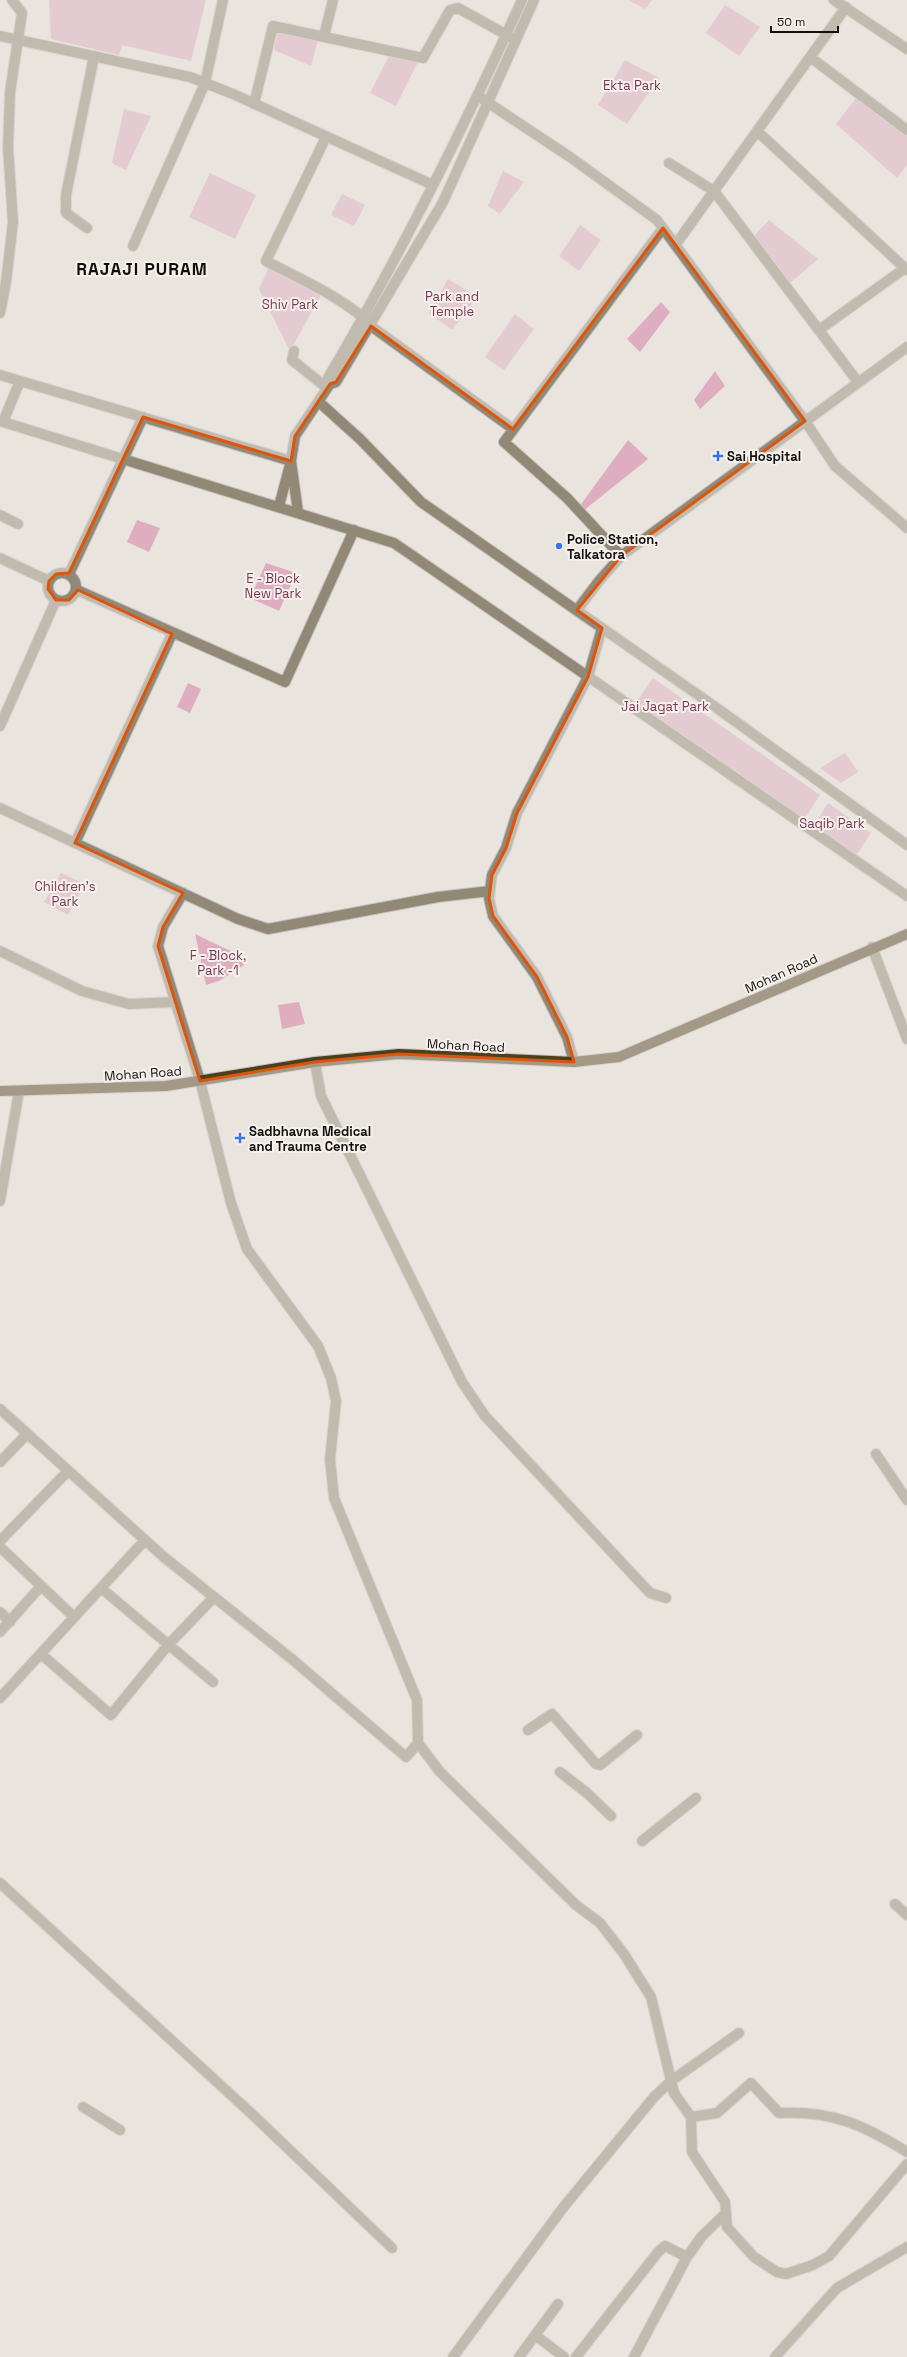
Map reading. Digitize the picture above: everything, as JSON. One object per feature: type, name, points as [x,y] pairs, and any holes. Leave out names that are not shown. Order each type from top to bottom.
[{"type":"main road","name":"Mohan Road","points":[[0,1091],[166,1086],[315,1062],[399,1054],[574,1062],[619,1057],[872,947],[907,934]]},
{"type":"street","points":[[0,313],[4,270],[13,222],[4,147],[17,39],[22,13],[12,0]]},
{"type":"street","points":[[133,246],[205,83],[223,0]]},
{"type":"street","points":[[324,36],[333,0]]},
{"type":"street","points":[[329,386],[328,378],[364,318],[433,185],[478,96],[522,0]]},
{"type":"street","points":[[279,506],[291,461],[295,436],[329,386],[336,382],[371,326],[443,202],[534,0]]},
{"type":"street","points":[[834,0],[907,49]]},
{"type":"street","points":[[676,244],[846,7]]},
{"type":"street","points":[[254,104],[273,26],[423,58],[450,10],[458,8],[516,40]]},
{"type":"street","points":[[0,36],[190,77],[254,104],[433,185]]},
{"type":"street","points":[[87,228],[66,213],[66,195],[94,56]]},
{"type":"street","points":[[810,57],[907,130]]},
{"type":"street","points":[[478,96],[570,157],[657,220],[805,420],[835,466],[907,528]]},
{"type":"street","points":[[757,131],[906,269],[818,330]]},
{"type":"street","points":[[326,137],[266,261],[326,293],[364,318],[371,326],[513,429]]},
{"type":"street","points":[[669,163],[714,191],[858,382]]},
{"type":"street","points":[[621,556],[567,498],[504,442],[663,228]]},
{"type":"street","points":[[577,610],[598,581],[621,556],[805,420],[907,347]]},
{"type":"street","points":[[294,351],[292,360],[329,386]]},
{"type":"street","points":[[0,375],[291,461]]},
{"type":"street","points":[[20,381],[1,421],[279,506],[394,543],[907,896]]},
{"type":"street","points":[[319,402],[360,439],[421,502],[577,610],[907,845]]},
{"type":"street","points":[[69,574],[142,417]]},
{"type":"street","points":[[291,461],[298,512]]},
{"type":"street","points":[[0,515],[18,524]]},
{"type":"street","points":[[77,590],[172,634],[285,682],[354,530]]},
{"type":"street","points":[[0,558],[49,581]]},
{"type":"street","points":[[56,600],[48,590],[49,581],[60,573],[69,574],[75,581],[77,590]]},
{"type":"street","points":[[56,600],[69,600],[77,590]]},
{"type":"street","points":[[0,726],[56,600]]},
{"type":"street","points":[[574,1062],[567,1037],[537,977],[493,916],[490,891],[492,874],[506,848],[517,813],[588,677],[602,628]]},
{"type":"street","points":[[75,843],[172,634]]},
{"type":"street","points":[[0,808],[238,919],[268,929],[438,897],[490,891]]},
{"type":"street","points":[[183,893],[163,927],[158,946],[174,1002],[200,1081],[231,1203],[247,1249],[318,1346],[331,1378],[336,1401],[330,1459],[334,1498],[416,1700],[418,1743],[440,1772],[576,1905],[600,1923],[624,1954],[652,1997],[674,2093],[691,2117],[692,2152],[725,2202],[728,2227],[754,2257],[777,2272],[786,2274],[814,2265],[829,2256],[907,2164]]},
{"type":"street","points":[[872,947],[907,1039]]},
{"type":"street","points":[[0,951],[82,991],[129,1004],[174,1002]]},
{"type":"street","points":[[315,1062],[321,1096],[462,1382],[485,1416],[650,1594],[666,1598]]},
{"type":"street","points":[[0,1201],[19,1091]]},
{"type":"street","points":[[0,1409],[145,1540],[293,1660],[406,1757],[418,1743]]},
{"type":"street","points":[[0,1462],[27,1434]]},
{"type":"street","points":[[876,1454],[907,1500]]},
{"type":"street","points":[[0,1541],[68,1471]]},
{"type":"street","points":[[0,1698],[145,1540]]},
{"type":"street","points":[[0,1547],[74,1617]]},
{"type":"street","points":[[0,1632],[41,1586]]},
{"type":"street","points":[[100,1588],[213,1682]]},
{"type":"street","points":[[41,1654],[111,1715],[168,1645],[214,1597]]},
{"type":"street","points":[[0,1612],[10,1622]]},
{"type":"street","points":[[528,1730],[552,1714],[596,1764],[600,1765],[637,1736]]},
{"type":"street","points":[[560,1772],[587,1793],[612,1816]]},
{"type":"street","points":[[642,1841],[696,1798]]},
{"type":"street","points":[[0,1883],[253,2115],[392,2248]]},
{"type":"street","points":[[895,1904],[907,1915]]},
{"type":"street","points":[[453,2357],[562,2209],[654,2097],[671,2082],[740,2033]]},
{"type":"street","points":[[691,2117],[717,2113],[751,2083],[779,2113],[802,2112],[831,2116],[872,2131],[907,2152]]},
{"type":"street","points":[[84,2107],[120,2130]]},
{"type":"street","points":[[634,2357],[687,2257],[702,2236],[726,2213]]},
{"type":"street","points":[[576,2357],[658,2252],[665,2246],[687,2257]]},
{"type":"street","points":[[775,2357],[837,2288],[907,2247]]},
{"type":"street","points":[[519,2357],[558,2304]]},
{"type":"street","points":[[535,2335],[564,2357]]},
{"type":"highlighted area","points":[[663,228],[805,421],[621,556],[577,610],[602,628],[588,677],[517,813],[506,848],[492,875],[489,898],[493,916],[537,977],[567,1037],[574,1062],[399,1054],[315,1062],[200,1081],[158,946],[163,927],[183,893],[75,843],[172,634],[78,590],[69,600],[56,600],[48,589],[49,581],[56,574],[69,573],[143,417],[291,461],[295,436],[330,384],[336,382],[371,326],[513,429]]},
{"type":"green space","points":[[49,0],[206,0],[191,61],[122,45],[119,55],[51,39]]},
{"type":"green space","points":[[628,0],[652,0],[645,9]]},
{"type":"green space","points":[[725,5],[760,27],[739,56],[706,33]]},
{"type":"green space","points":[[278,31],[318,40],[311,66],[274,50]]},
{"type":"green space","points":[[389,56],[418,62],[396,106],[370,93]]},
{"type":"green space","name":"Ekta Park","points":[[625,60],[659,78],[627,124],[598,105]]},
{"type":"green space","points":[[856,98],[907,136],[907,165],[897,178],[836,124]]},
{"type":"green space","points":[[124,109],[151,116],[126,170],[112,163]]},
{"type":"green space","points":[[503,171],[524,182],[500,214],[488,206]]},
{"type":"green space","points":[[210,173],[256,195],[235,239],[189,217]]},
{"type":"green space","points":[[342,194],[365,205],[354,226],[331,215]]},
{"type":"green space","points":[[769,220],[818,259],[789,284],[754,236]]},
{"type":"green space","points":[[580,225],[601,240],[579,271],[559,256]]},
{"type":"green space","name":"Shiv Park","points":[[269,267],[321,295],[290,351],[259,289]]},
{"type":"green space","name":"Park and Temple","points":[[448,279],[477,297],[452,330],[429,313]]},
{"type":"green space","points":[[661,302],[670,312],[640,352],[627,339]]},
{"type":"green space","points":[[515,314],[534,329],[504,370],[485,357]]},
{"type":"green space","points":[[715,371],[725,386],[700,409],[694,400]]},
{"type":"green space","points":[[628,440],[648,459],[583,511],[579,507]]},
{"type":"green space","points":[[137,520],[160,528],[149,552],[127,542]]},
{"type":"green space","name":"E - Block New Park","points":[[266,563],[296,573],[279,611],[250,598]]},
{"type":"green space","name":"Jai Jagat Park","points":[[653,678],[820,795],[804,820],[635,704]]},
{"type":"green space","points":[[188,683],[201,689],[190,713],[177,707]]},
{"type":"green space","points":[[845,753],[858,772],[841,783],[820,768]]},
{"type":"green space","name":"Saqib Park","points":[[828,803],[871,833],[856,856],[813,827]]},
{"type":"green space","name":"Children's Park","points":[[61,873],[85,884],[68,915],[44,902]]},
{"type":"green space","name":"F - Block, Park -1","points":[[195,934],[241,956],[244,965],[219,981],[206,985]]},
{"type":"green space","points":[[299,1002],[305,1024],[282,1029],[278,1005]]},
{"type":"place","name":"Sai Hospital","points":[[718,456]]},
{"type":"place","name":"Police Station, Talkatora","points":[[559,546]]},
{"type":"place","name":"Sadbhavna Medical and Trauma Centre","points":[[240,1138]]},
{"type":"district","name":"RAJAJI PURAM","points":[[142,269]]}]
